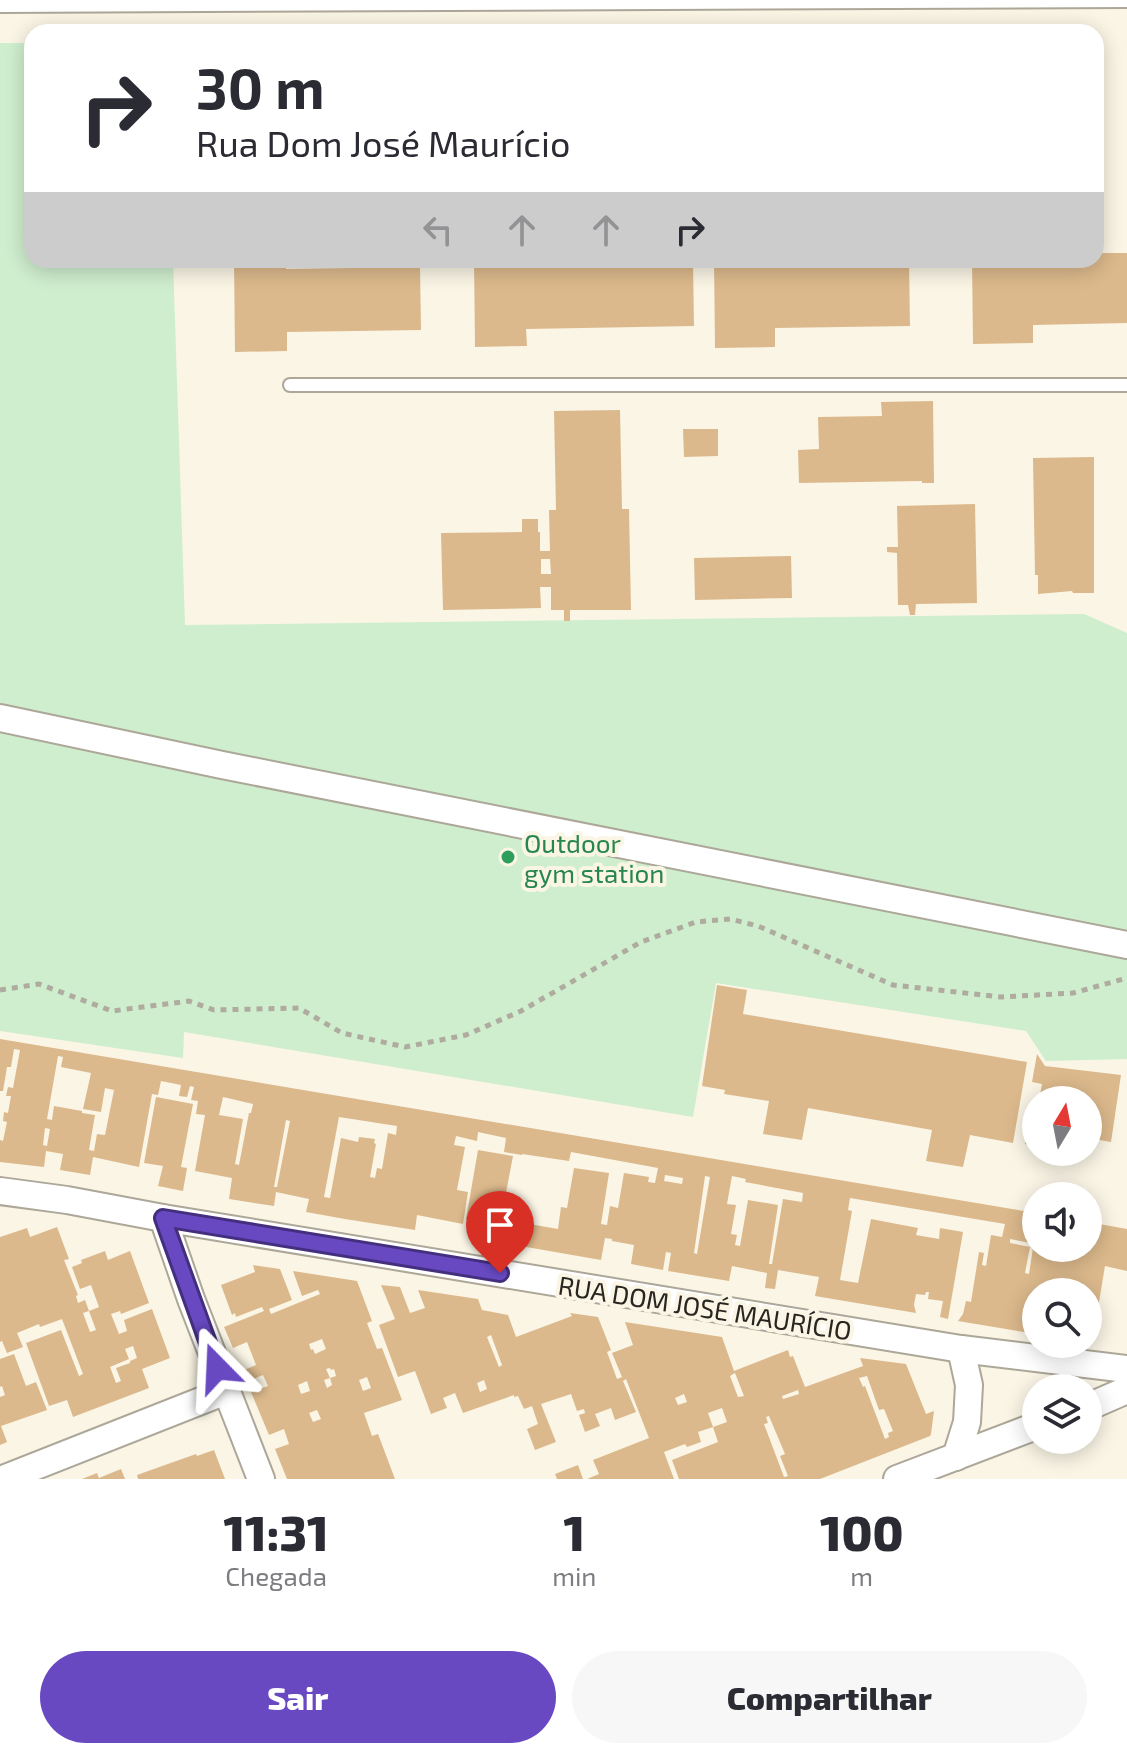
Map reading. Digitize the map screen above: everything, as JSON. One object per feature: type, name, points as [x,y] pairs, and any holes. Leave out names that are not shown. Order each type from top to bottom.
[{"type":"street","points":[[0,718],[1127,945]]},
{"type":"street","name":"RUA DOM JOSÉ MAURÍCIO","points":[[0,1191],[961,1349],[1127,1369]]},
{"type":"street","points":[[163,1218],[261,1479]]},
{"type":"street","points":[[956,1457],[967,1422],[969,1385],[961,1349]]},
{"type":"street","points":[[1102,1401],[1127,1390]]},
{"type":"street","points":[[3,1479],[226,1391]]},
{"type":"street","points":[[897,1479],[1022,1431]]},
{"type":"lane","points":[[0,6],[1127,1]]},
{"type":"lane","points":[[290,385],[1127,385]]},
{"type":"path","points":[[0,990],[39,984],[112,1011],[189,1001],[214,1010],[299,1008],[342,1033],[405,1047],[466,1035],[508,1017],[641,942],[696,922],[730,919],[758,926],[893,985],[1001,997],[1073,993],[1127,978]]},
{"type":"green space","points":[[0,43],[24,43],[24,268],[173,268],[185,625],[1084,614],[1127,633],[1127,1059],[1046,1061],[1026,1031],[716,983],[693,1117],[184,1032],[183,1058],[0,1031]]},
{"type":"building","points":[[1104,253],[1127,253],[1127,323],[1033,325],[1033,343],[973,344],[972,268],[1104,268]]},
{"type":"building","points":[[234,268],[420,268],[421,330],[287,332],[287,351],[235,352]]},
{"type":"building","points":[[474,268],[693,268],[694,326],[526,329],[527,346],[475,347]]},
{"type":"building","points":[[714,268],[909,268],[910,326],[775,328],[775,347],[715,348]]},
{"type":"building","points":[[933,401],[934,483],[799,483],[798,450],[819,449],[818,417],[882,416],[881,402]]},
{"type":"building","points":[[620,410],[622,509],[629,509],[631,610],[570,610],[570,621],[564,621],[564,610],[551,610],[551,587],[540,587],[541,608],[443,610],[441,533],[522,532],[522,519],[538,519],[540,551],[550,551],[549,510],[556,510],[554,411]],"holes":[[[541,559],[550,559],[551,574],[541,574]]]},
{"type":"building","points":[[683,429],[718,429],[718,456],[684,457]]},
{"type":"building","points":[[1094,457],[1094,593],[1038,594],[1033,458]]},
{"type":"building","points":[[975,504],[977,603],[916,604],[915,615],[910,615],[908,605],[898,605],[897,553],[887,552],[887,547],[898,547],[897,506]]},
{"type":"building","points":[[791,556],[792,598],[695,600],[694,558]]},
{"type":"building","points":[[717,985],[747,990],[743,1014],[1027,1062],[1013,1143],[970,1135],[963,1167],[926,1161],[932,1130],[808,1108],[802,1140],[763,1134],[769,1101],[724,1094],[725,1090],[702,1086]]},
{"type":"building","points":[[0,1039],[1022,1211],[1022,1241],[1010,1239],[1010,1243],[1022,1245],[1022,1262],[1027,1262],[1025,1273],[1029,1274],[1031,1262],[1102,1262],[1102,1225],[1127,1229],[1127,1271],[1105,1266],[1102,1284],[1102,1278],[1022,1278],[1022,1332],[958,1321],[966,1301],[971,1302],[979,1252],[984,1253],[982,1265],[986,1266],[991,1235],[1002,1237],[1005,1224],[850,1198],[848,1210],[852,1211],[840,1280],[858,1283],[871,1219],[918,1228],[916,1235],[939,1239],[940,1228],[963,1232],[948,1319],[940,1317],[943,1301],[928,1299],[929,1292],[916,1294],[916,1313],[815,1296],[819,1277],[778,1270],[775,1289],[765,1288],[767,1273],[732,1266],[729,1281],[668,1271],[671,1253],[666,1252],[663,1270],[631,1264],[634,1245],[612,1239],[605,1238],[601,1260],[509,1244],[511,1222],[502,1220],[501,1225],[466,1219],[478,1150],[513,1156],[505,1198],[515,1200],[512,1221],[558,1229],[561,1207],[567,1208],[574,1168],[609,1173],[601,1224],[607,1225],[610,1206],[618,1208],[624,1173],[649,1177],[648,1182],[655,1183],[658,1168],[571,1152],[569,1161],[522,1155],[504,1152],[506,1138],[478,1132],[477,1141],[456,1136],[454,1145],[465,1147],[457,1190],[468,1192],[463,1224],[417,1215],[415,1230],[306,1212],[309,1199],[276,1192],[274,1206],[229,1199],[232,1178],[195,1171],[205,1115],[196,1114],[198,1101],[191,1100],[194,1087],[190,1086],[187,1097],[179,1096],[181,1085],[161,1081],[158,1095],[152,1094],[139,1167],[93,1157],[90,1175],[60,1170],[63,1154],[46,1151],[44,1167],[0,1162],[0,1140],[3,1141],[7,1122],[3,1121],[4,1112],[8,1113],[11,1096],[6,1096],[8,1087],[13,1088],[20,1050],[14,1049],[3,1091],[0,1091]],"holes":[[[58,1056],[63,1057],[61,1067],[91,1073],[83,1109],[101,1112],[105,1088],[114,1090],[105,1135],[97,1134],[94,1151],[89,1150],[95,1115],[54,1106],[52,1120],[47,1119]],[[223,1097],[253,1104],[239,1165],[235,1164],[243,1119],[219,1115]],[[339,1117],[397,1126],[396,1135],[388,1133],[382,1169],[377,1168],[375,1178],[370,1177],[375,1139],[359,1137],[358,1142],[341,1138],[330,1198],[324,1197]],[[286,1120],[290,1121],[277,1187],[274,1187]],[[45,1128],[50,1129],[47,1146],[43,1145]],[[665,1175],[683,1178],[682,1184],[664,1181]],[[705,1176],[710,1177],[697,1254],[694,1253]],[[732,1176],[746,1179],[745,1182],[803,1193],[802,1202],[783,1199],[772,1264],[769,1264],[778,1205],[748,1200],[740,1246],[735,1245],[737,1235],[731,1234],[736,1205],[727,1204]]]},
{"type":"building","points":[[1037,1054],[1045,1066],[1121,1075],[1111,1142],[1102,1140],[1102,1086],[1042,1086],[1032,1082]]},
{"type":"building","points":[[156,1097],[193,1104],[181,1167],[187,1168],[183,1191],[158,1186],[163,1166],[144,1163]]},
{"type":"building","points":[[57,1227],[69,1259],[64,1260],[78,1295],[78,1303],[85,1300],[89,1311],[99,1307],[91,1285],[80,1289],[72,1267],[105,1251],[108,1260],[130,1251],[149,1303],[121,1314],[120,1311],[111,1314],[119,1334],[127,1331],[124,1320],[152,1309],[170,1358],[142,1369],[149,1388],[73,1417],[67,1400],[49,1406],[26,1343],[61,1330],[79,1376],[83,1374],[62,1319],[17,1333],[23,1347],[7,1353],[0,1342],[0,1237],[27,1228],[30,1237]],"holes":[[[89,1311],[96,1330],[90,1332],[83,1313]],[[133,1346],[137,1358],[116,1368],[121,1381],[116,1383],[110,1367],[129,1359],[125,1349]]]},
{"type":"building","points":[[253,1265],[280,1269],[292,1300],[269,1309],[271,1314],[320,1294],[318,1290],[302,1296],[293,1271],[357,1281],[372,1321],[367,1323],[377,1349],[382,1348],[402,1400],[364,1413],[372,1436],[378,1434],[395,1479],[287,1479],[275,1449],[289,1444],[284,1429],[269,1435],[251,1392],[268,1386],[263,1375],[246,1382],[242,1371],[256,1365],[247,1342],[233,1348],[224,1327],[264,1311],[262,1307],[236,1317],[235,1313],[232,1315],[221,1285],[255,1272]],"holes":[[[322,1339],[326,1349],[315,1354],[309,1344]],[[326,1369],[334,1369],[336,1376],[330,1378]],[[367,1377],[371,1388],[363,1391],[359,1380]],[[330,1378],[332,1385],[327,1388],[324,1380]],[[307,1381],[310,1391],[301,1394],[298,1385]],[[317,1410],[321,1419],[313,1422],[309,1413]]]},
{"type":"building","points":[[381,1285],[400,1287],[410,1313],[425,1308],[418,1290],[478,1299],[482,1310],[508,1315],[516,1337],[572,1316],[570,1313],[598,1317],[611,1350],[607,1352],[617,1379],[622,1377],[612,1353],[633,1345],[625,1322],[722,1337],[734,1371],[788,1350],[805,1387],[863,1366],[860,1358],[906,1364],[926,1414],[934,1411],[931,1434],[820,1479],[679,1479],[672,1460],[718,1442],[713,1427],[698,1432],[701,1442],[664,1452],[674,1479],[587,1479],[599,1474],[593,1460],[649,1438],[626,1379],[623,1381],[636,1412],[615,1420],[611,1408],[595,1414],[600,1426],[585,1432],[579,1415],[585,1413],[584,1409],[577,1411],[571,1394],[541,1404],[556,1442],[535,1450],[527,1429],[538,1424],[532,1406],[524,1409],[518,1396],[463,1413],[455,1393],[443,1398],[447,1408],[431,1414],[415,1371],[398,1377],[379,1325],[395,1319]],"holes":[[[491,1335],[502,1365],[499,1367],[487,1337]],[[735,1373],[744,1396],[738,1397],[730,1376]],[[867,1376],[879,1410],[884,1409],[893,1431],[885,1439],[859,1378]],[[484,1380],[487,1389],[480,1392],[477,1383]],[[798,1390],[799,1394],[783,1399],[782,1396]],[[684,1394],[687,1402],[678,1405],[675,1398]],[[722,1408],[727,1422],[713,1427],[708,1413]],[[769,1416],[785,1454],[780,1456],[788,1476],[784,1477],[764,1424],[768,1423],[766,1417]]]},
{"type":"building","points":[[14,1354],[26,1386],[36,1382],[47,1410],[1,1426],[7,1442],[0,1445],[0,1397],[5,1395],[0,1387],[0,1359]]},
{"type":"building","points":[[214,1450],[225,1479],[138,1479],[137,1475]]},
{"type":"building","points":[[578,1465],[583,1479],[557,1479],[555,1474]]},
{"type":"building","points":[[121,1469],[125,1479],[82,1479],[97,1473],[99,1478]]},
{"type":"place","name":"Outdoor gym station","points":[[508,857]]},
{"type":"route","points":[[217,1368],[163,1218],[500,1273]]}]
